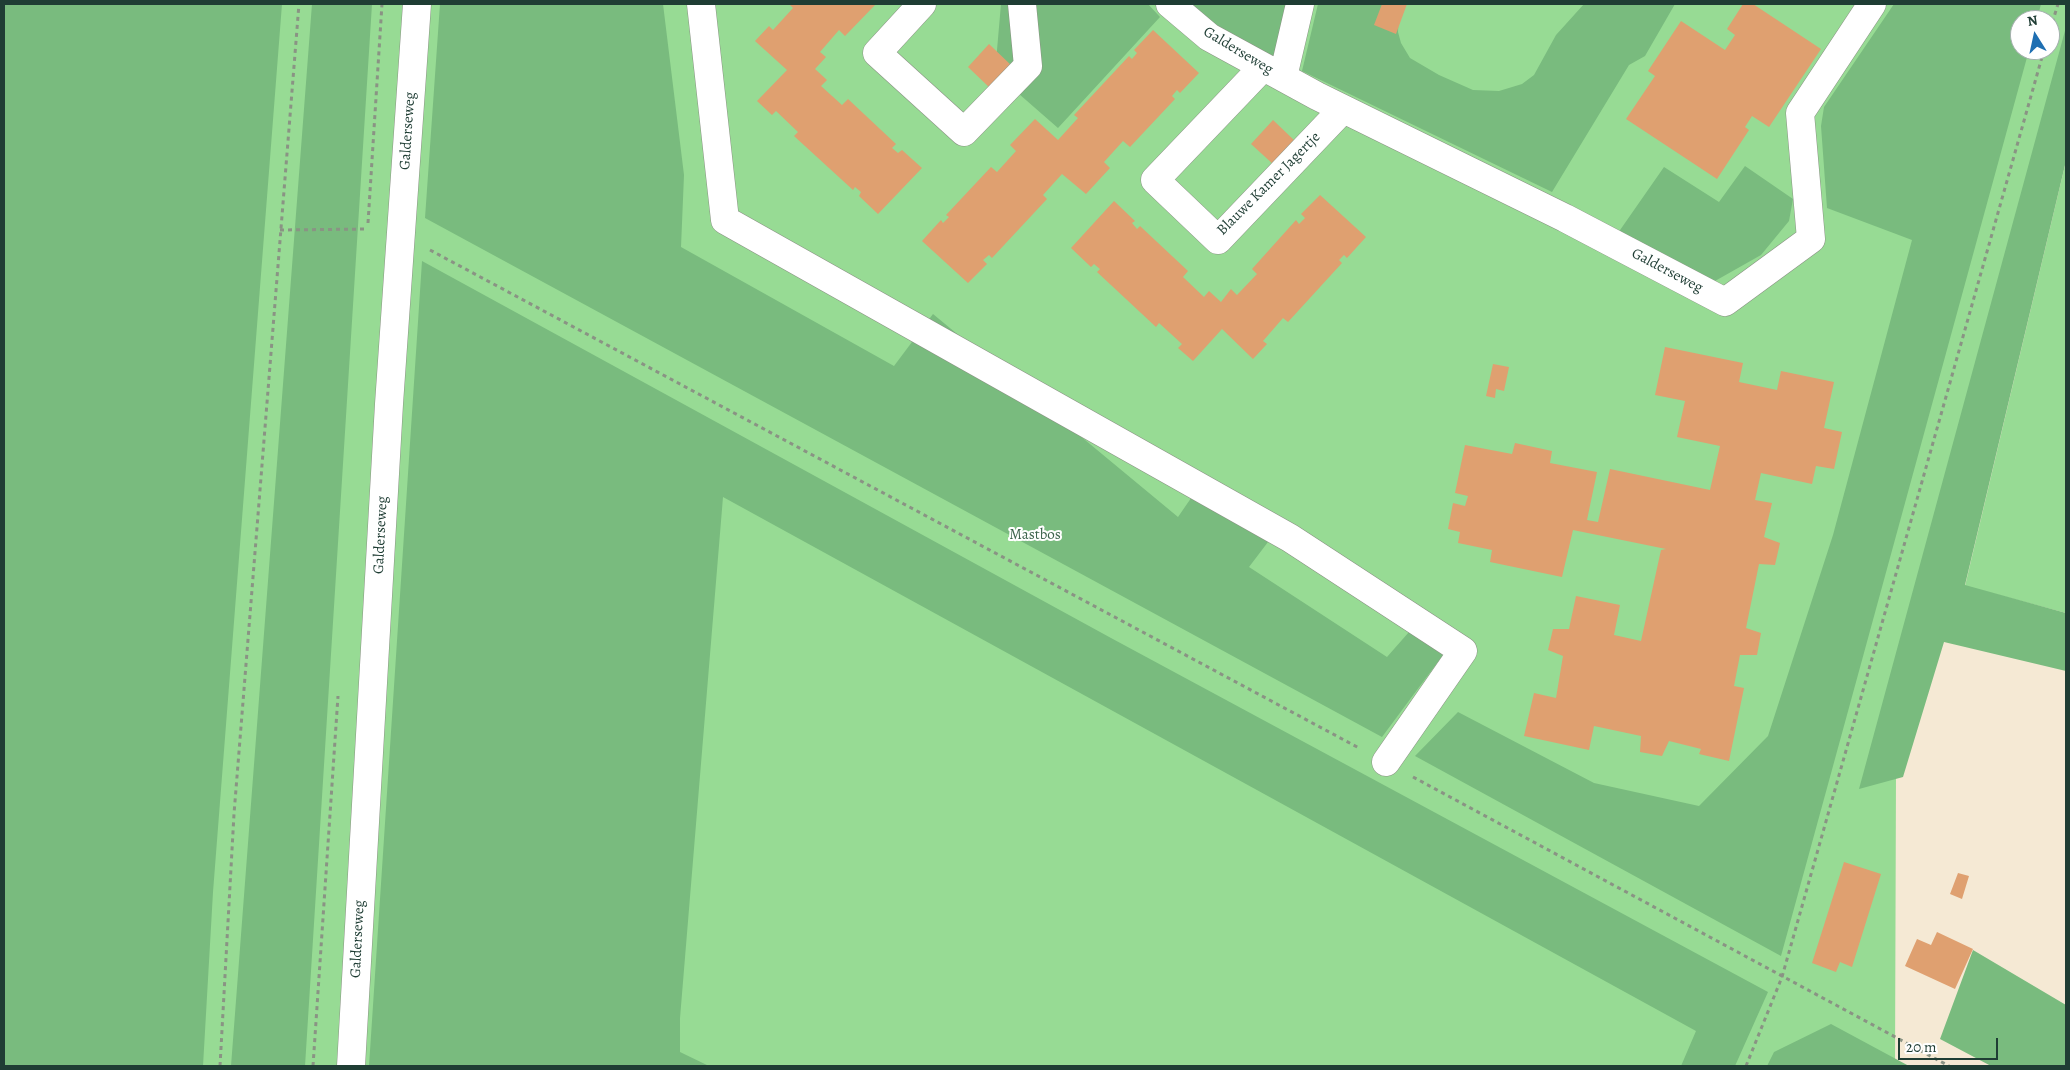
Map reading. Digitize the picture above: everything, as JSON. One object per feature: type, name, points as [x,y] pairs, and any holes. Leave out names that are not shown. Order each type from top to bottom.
[{"type":"street","name":"Galderseweg","points":[[351,1066],[389,404],[417,4]]},
{"type":"street","points":[[701,4],[725,220],[1290,538],[1463,651],[1386,762]]},
{"type":"street","points":[[922,4],[877,53],[964,132],[1028,66],[1022,4]]},
{"type":"street","name":"Galderseweg","points":[[1170,4],[1209,37],[1273,72],[1343,109],[1565,218],[1725,302],[1811,239],[1800,113],[1872,4]]},
{"type":"street","name":"Galderseweg","points":[[1273,72],[1300,4]]},
{"type":"street","name":"Blauwe Kamer Jagertje","points":[[1273,72],[1155,180],[1218,240],[1343,109]]},
{"type":"path","points":[[220,1066],[234,814],[299,4]]},
{"type":"path","points":[[1746,1066],[1782,977],[2041,60]]},
{"type":"path","points":[[280,230],[368,229]]},
{"type":"path","points":[[401,234],[1949,1066]]},
{"type":"green space","name":"Mastbos","points":[[4,4],[2066,4],[2066,109],[1896,773],[1895,1066],[4,1066]]},
{"type":"green space","points":[[4,4],[282,4],[213,892],[203,1066],[4,1066]]},
{"type":"green space","points":[[312,4],[372,4],[305,1066],[231,1066]]},
{"type":"green space","points":[[440,4],[663,4],[684,175],[681,247],[894,366],[933,314],[1178,517],[1198,488],[1268,542],[1249,567],[1387,657],[1409,632],[1443,655],[1382,737],[425,218]]},
{"type":"green space","points":[[1001,4],[1148,4],[1160,17],[1058,128],[995,73]]},
{"type":"green space","points":[[1187,4],[1289,4],[1277,59],[1222,33]]},
{"type":"green space","points":[[1318,4],[1399,4],[1398,32],[1401,43],[1410,58],[1439,75],[1473,90],[1499,91],[1522,84],[1534,75],[1556,35],[1584,4],[1675,4],[1645,56],[1629,65],[1552,192],[1302,71]]},
{"type":"green space","points":[[1894,4],[2041,4],[2040,10],[2010,10],[2010,60],[2026,60],[1781,956],[1415,756],[1458,712],[1594,783],[1699,806],[1768,736],[1833,535],[1912,240],[1827,208],[1821,126],[1824,107]]},
{"type":"green space","points":[[2066,27],[2066,161],[1965,585],[2066,613],[2066,671],[1944,642],[1903,777],[1859,789],[2057,60],[2060,60],[2060,49]]},
{"type":"green space","points":[[2066,161],[2066,613],[1965,586]]},
{"type":"green space","points":[[1745,166],[1793,199],[1789,221],[1761,255],[1715,281],[1679,271],[1618,233],[1664,167],[1719,202]]},
{"type":"green space","points":[[422,261],[1111,638],[1768,992],[1735,1066],[1681,1066],[1696,1031],[723,497],[680,1018],[680,1052],[709,1066],[369,1066]]},
{"type":"green space","points":[[1973,950],[2066,1005],[2066,1066],[1991,1066],[1940,1039]]},
{"type":"green space","points":[[1831,1024],[1909,1066],[1767,1066],[1774,1052]]},
{"type":"building","points":[[789,4],[876,4],[845,36],[839,30],[820,52],[826,57],[815,69],[827,80],[821,86],[842,105],[848,99],[896,144],[892,148],[898,153],[902,150],[922,168],[878,214],[859,196],[861,192],[855,187],[853,190],[794,136],[798,132],[776,111],[772,115],[757,101],[787,70],[755,41],[769,26],[773,30],[793,8]]},
{"type":"building","points":[[1382,4],[1407,4],[1396,34],[1374,25]]},
{"type":"building","points":[[1743,4],[1753,4],[1821,49],[1769,127],[1752,116],[1745,127],[1749,130],[1717,179],[1626,119],[1655,76],[1648,71],[1681,21],[1725,50],[1735,35],[1727,29]]},
{"type":"building","points":[[1153,30],[1199,73],[1180,93],[1177,90],[1172,96],[1175,99],[1130,147],[1123,141],[1104,162],[1110,168],[1086,194],[1062,174],[1043,195],[1047,199],[992,258],[989,255],[983,260],[987,264],[968,283],[922,241],[941,220],[943,223],[949,217],[946,215],[991,167],[997,172],[1016,151],[1010,145],[1035,119],[1058,140],[1078,118],[1074,115],[1129,56],[1132,59],[1137,53],[1134,50]]},
{"type":"building","points":[[989,44],[1012,66],[991,89],[968,67]]},
{"type":"building","points":[[1273,120],[1296,142],[1274,165],[1251,144]]},
{"type":"building","points":[[1320,195],[1366,237],[1347,258],[1344,255],[1339,260],[1342,263],[1288,322],[1283,318],[1263,341],[1267,344],[1253,359],[1222,329],[1193,361],[1178,348],[1182,344],[1159,323],[1156,327],[1097,272],[1100,269],[1094,264],[1091,267],[1071,248],[1114,201],[1135,221],[1132,223],[1137,229],[1140,226],[1188,271],[1183,277],[1204,297],[1209,291],[1221,302],[1231,289],[1237,295],[1257,274],[1252,269],[1296,220],[1299,224],[1305,218],[1301,214]]},
{"type":"building","points":[[1665,347],[1743,363],[1739,382],[1777,390],[1781,371],[1834,382],[1824,428],[1842,432],[1834,469],[1816,466],[1812,484],[1761,473],[1755,500],[1772,503],[1764,537],[1780,543],[1775,565],[1759,564],[1746,628],[1761,633],[1757,655],[1740,655],[1734,686],[1744,688],[1729,761],[1699,754],[1701,749],[1669,741],[1662,756],[1640,752],[1641,736],[1594,726],[1589,750],[1524,736],[1534,693],[1556,698],[1563,656],[1548,650],[1553,629],[1569,629],[1576,596],[1620,605],[1614,635],[1641,641],[1661,550],[1666,549],[1573,530],[1562,577],[1490,562],[1492,550],[1458,543],[1460,532],[1448,529],[1453,503],[1465,506],[1468,496],[1455,493],[1465,445],[1512,454],[1515,443],[1552,451],[1550,463],[1597,472],[1587,520],[1598,522],[1610,469],[1710,490],[1720,446],[1677,437],[1685,401],[1655,395]]},
{"type":"building","points":[[1493,364],[1509,367],[1504,391],[1496,389],[1495,398],[1486,396]]},
{"type":"building","points":[[1844,862],[1881,874],[1852,967],[1840,962],[1836,972],[1812,963]]},
{"type":"building","points":[[1958,873],[1969,876],[1962,899],[1950,894]]},
{"type":"building","points":[[1937,932],[1973,949],[1955,989],[1905,966],[1917,939],[1931,945]]}]
